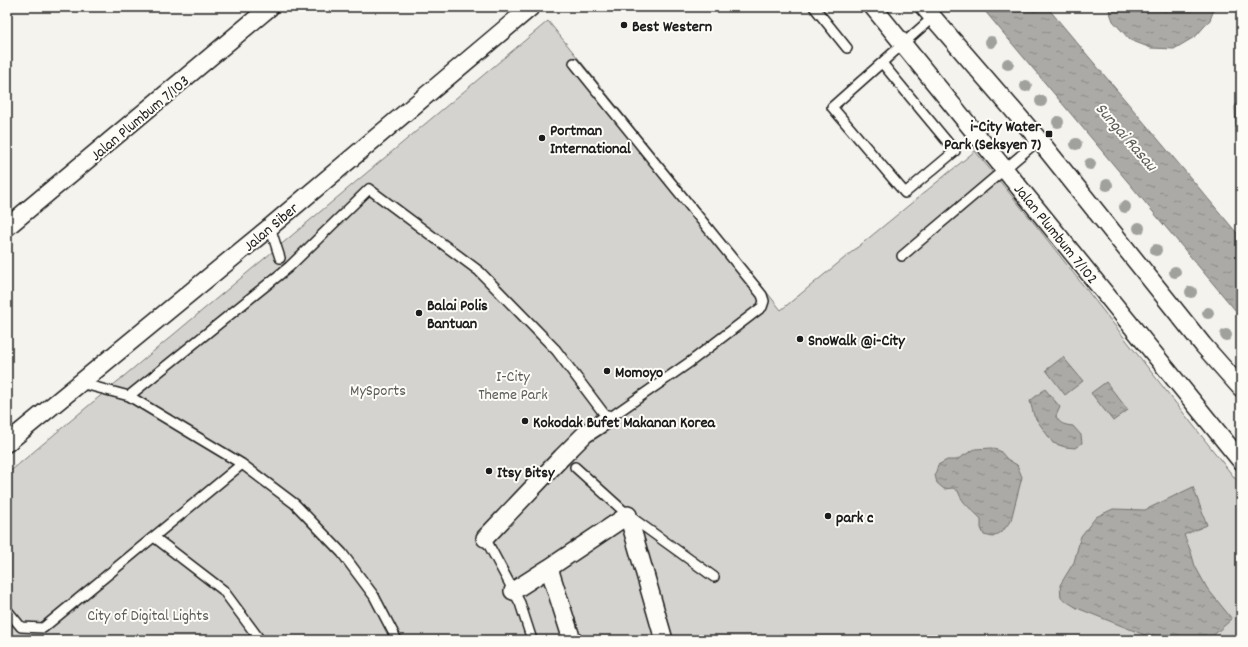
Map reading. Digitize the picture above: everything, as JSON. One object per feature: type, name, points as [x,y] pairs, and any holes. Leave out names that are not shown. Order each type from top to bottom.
[{"type":"street","name":"Jalan Plumbum 7/103","points":[[7,227],[270,7]]},
{"type":"street","name":"Jalan Siber","points":[[7,443],[270,227],[531,7]]},
{"type":"street","name":"Jalan Plumbum 7/102","points":[[873,7],[1241,461]]},
{"type":"street","points":[[928,12],[1039,140],[1203,345],[1241,388]]},
{"type":"street","points":[[484,538],[585,434],[608,419]]},
{"type":"street","points":[[513,591],[628,515],[664,640]]},
{"type":"street","points":[[549,568],[572,640]]},
{"type":"lane","points":[[814,7],[847,48]]},
{"type":"lane","points":[[882,63],[956,151],[905,193],[832,107],[903,43],[928,12]]},
{"type":"lane","points":[[129,396],[285,270],[369,189],[479,272],[556,350],[608,419],[690,362],[762,307],[764,301],[762,295],[574,63]]},
{"type":"lane","points":[[902,256],[1039,140]]},
{"type":"lane","points":[[270,227],[280,258]]},
{"type":"lane","points":[[79,383],[129,396],[242,464],[295,504],[342,553],[374,596],[397,640]]},
{"type":"lane","points":[[7,610],[21,627],[43,628],[242,464]]},
{"type":"lane","points":[[575,467],[628,515],[714,577]]},
{"type":"lane","points":[[154,537],[223,590],[260,640]]},
{"type":"lane","points":[[484,538],[520,603],[532,640]]},
{"type":"green space","name":"I-City Theme Park","points":[[548,21],[781,310],[975,151],[1038,228],[1241,486],[1241,640],[7,640],[7,474]]},
{"type":"water","name":"Sungai Rasau","points":[[983,7],[1047,7],[1241,238],[1241,317],[984,10]]},
{"type":"water","points":[[1108,7],[1215,7],[1210,20],[1196,36],[1174,49],[1151,48],[1130,40],[1113,21]]},
{"type":"water","points":[[1241,94],[1241,139],[1236,127],[1235,107]]},
{"type":"water","points":[[1063,357],[1083,381],[1065,395],[1046,370]]},
{"type":"water","points":[[1106,382],[1128,410],[1113,421],[1091,393]]},
{"type":"water","points":[[1045,389],[1060,407],[1056,416],[1059,421],[1065,425],[1073,426],[1081,435],[1082,443],[1075,448],[1065,447],[1053,443],[1034,416],[1030,401]]},
{"type":"water","points":[[992,448],[1000,451],[1007,459],[1017,465],[1022,477],[1011,520],[1003,531],[993,537],[984,535],[981,528],[981,519],[965,503],[958,491],[953,488],[944,489],[937,483],[935,475],[938,465],[947,460],[956,460],[975,449]]},
{"type":"water","points":[[1193,487],[1207,525],[1184,535],[1195,566],[1207,588],[1232,619],[1208,640],[1152,640],[1147,636],[1077,608],[1061,598],[1060,585],[1074,562],[1081,536],[1096,517],[1113,509],[1145,510]]},
{"type":"place","name":"Best Western","points":[[624,25]]},
{"type":"place","name":"i-City Water Park (Seksyen 7)","points":[[1049,134]]},
{"type":"place","name":"Portman International","points":[[542,138]]},
{"type":"place","name":"Balai Polis Bantuan","points":[[419,313]]},
{"type":"place","name":"SnoWalk @i-City","points":[[800,339]]},
{"type":"place","name":"Momoyo","points":[[607,371]]},
{"type":"place","name":"Kokodak Bufet Makanan Korea","points":[[525,421]]},
{"type":"place","name":"Itsy Bitsy","points":[[489,471]]},
{"type":"place","name":"park c","points":[[828,516]]},
{"type":"park label","name":"MySports","points":[[378,389]]},
{"type":"park label","name":"City of Digital Lights","points":[[148,614]]}]
